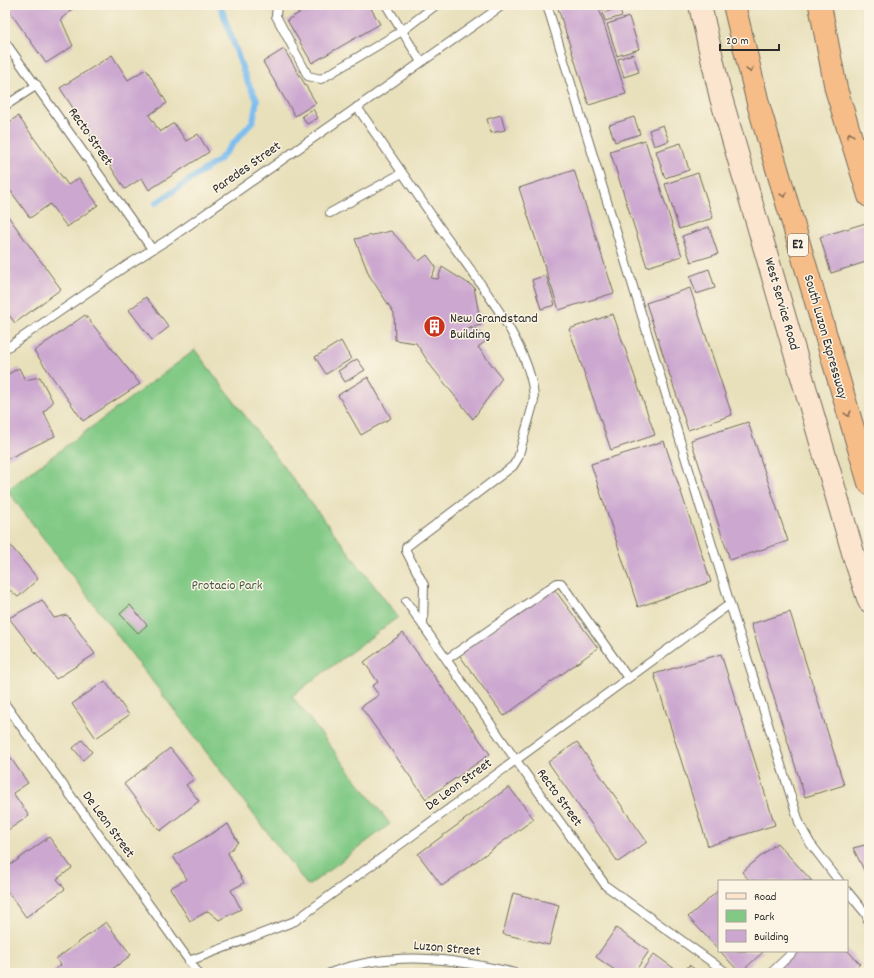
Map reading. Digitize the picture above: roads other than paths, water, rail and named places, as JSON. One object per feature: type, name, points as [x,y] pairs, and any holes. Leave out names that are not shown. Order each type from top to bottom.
[{"type":"highway","name":"South Luzon Expressway","points":[[734,5],[758,107],[869,483]]},
{"type":"highway","points":[[820,5],[836,89],[869,196]]},
{"type":"main road","name":"West Service Road","points":[[700,5],[721,98],[854,556],[869,601]]},
{"type":"lane","points":[[278,5],[276,16],[308,76],[321,79],[402,31],[436,5]]},
{"type":"lane","points":[[386,5],[420,62]]},
{"type":"lane","name":"Paredes Street","points":[[5,349],[152,249],[503,5]]},
{"type":"lane","points":[[547,5],[730,604],[800,825],[810,843],[838,880]]},
{"type":"lane","name":"Recto Street","points":[[5,42],[152,249]]},
{"type":"lane","points":[[5,106],[37,85]]},
{"type":"lane","points":[[357,107],[505,322],[525,362],[534,392],[534,401],[518,458],[513,466],[406,547],[406,551],[425,590],[422,625]]},
{"type":"lane","points":[[330,213],[402,173]]},
{"type":"lane","points":[[447,659],[557,583],[561,583],[628,678]]},
{"type":"lane","name":"Recto Street","points":[[406,601],[515,760],[606,886],[727,973]]},
{"type":"lane","name":"De Leon Street","points":[[189,961],[295,921],[730,604]]},
{"type":"lane","name":"De Leon Street","points":[[5,704],[198,973]]},
{"type":"lane","points":[[848,896],[866,914],[869,923]]},
{"type":"lane","points":[[771,973],[793,952]]},
{"type":"lane","name":"Luzon Street","points":[[330,973],[382,960],[417,957],[460,962],[515,973]]},
{"type":"waterway","points":[[156,203],[219,160],[253,121],[257,100],[247,81],[220,5]]},
{"type":"place","name":"New Grandstand Building","points":[[434,327]]},
{"type":"park label","name":"Protacio Park","points":[[227,586]]}]
